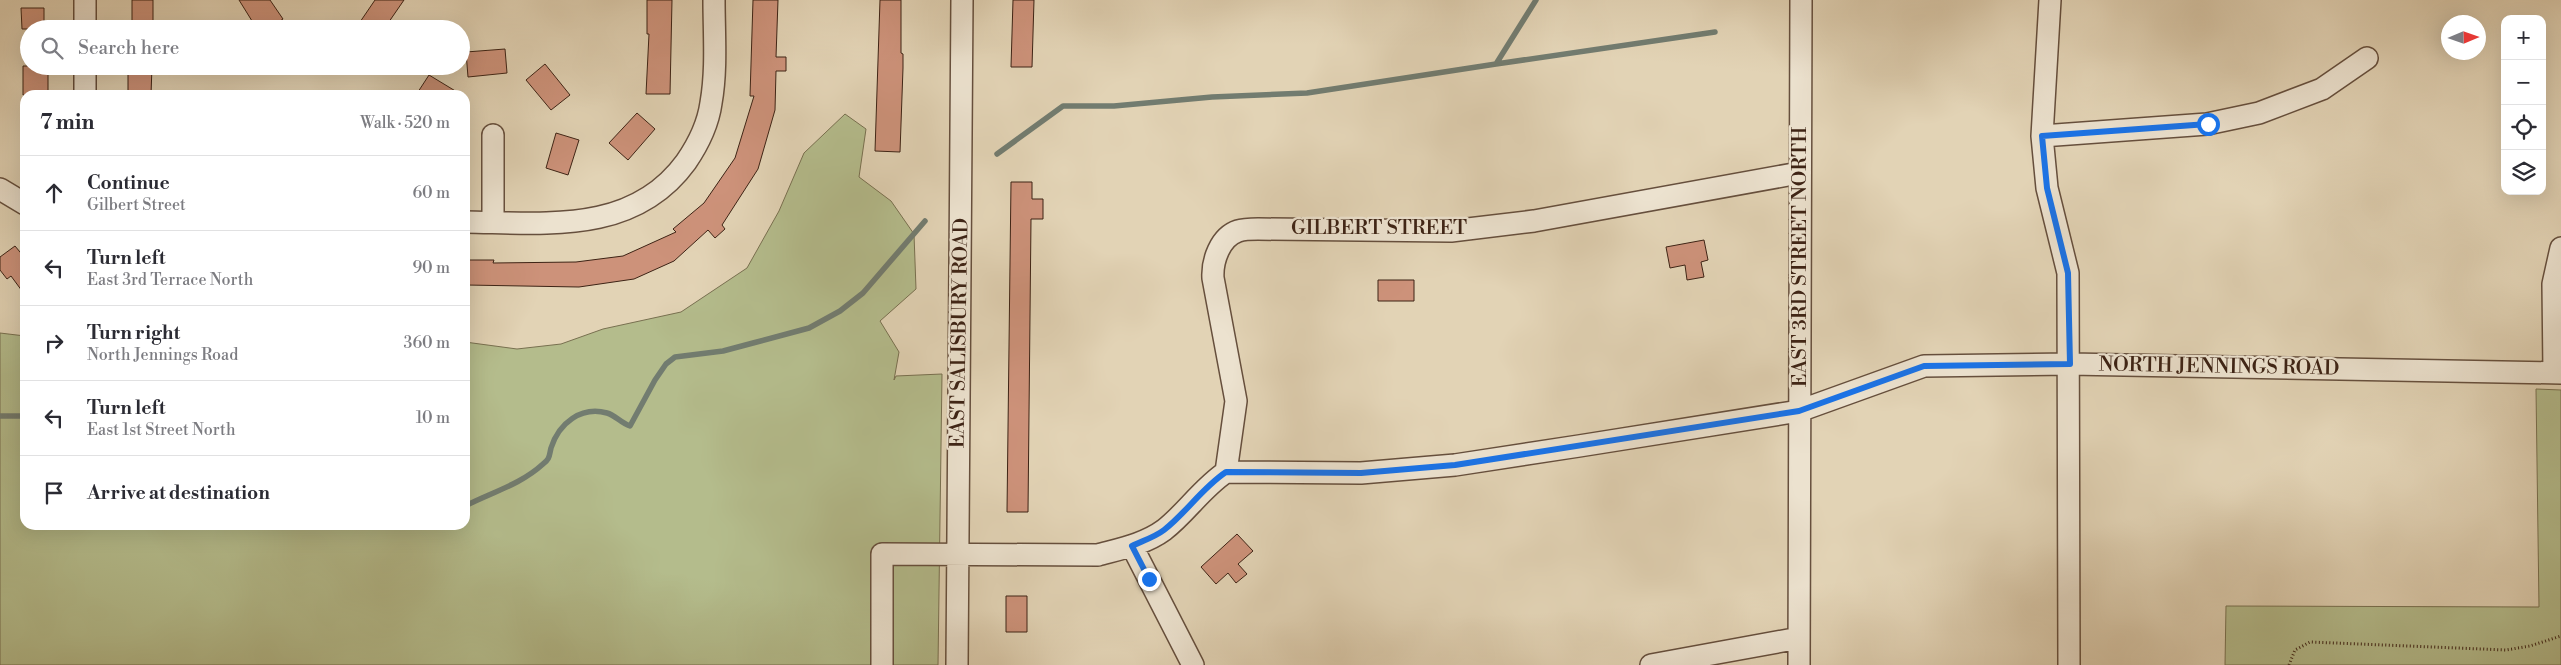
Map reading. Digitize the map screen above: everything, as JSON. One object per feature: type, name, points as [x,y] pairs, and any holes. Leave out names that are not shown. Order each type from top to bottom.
[{"type":"street","points":[[85,0],[85,20]]},
{"type":"street","points":[[470,222],[570,222],[594,219],[633,207],[668,184],[694,150],[705,130],[715,76],[714,0]]},
{"type":"street","name":"EAST SALISBURY ROAD","points":[[957,665],[962,0]]},
{"type":"street","name":"EAST 3RD STREET NORTH","points":[[1799,665],[1799,173],[1802,0]]},
{"type":"street","points":[[2050,0],[2042,136],[2047,188],[2068,273],[2070,364],[2069,665]]},
{"type":"street","points":[[2042,136],[2208,124],[2259,112],[2322,89],[2368,58]]},
{"type":"street","points":[[84,90],[85,75]]},
{"type":"street","points":[[493,135],[493,222]]},
{"type":"street","name":"GILBERT STREET","points":[[1226,472],[1236,401],[1213,278],[1212,263],[1223,243],[1236,232],[1258,228],[1451,231],[1534,221],[1799,173]]},
{"type":"street","points":[[0,189],[20,201]]},
{"type":"street","points":[[2557,373],[2553,284],[2561,248]]},
{"type":"street","name":"NORTH JENNINGS ROAD","points":[[1226,472],[1361,473],[1455,465],[1799,411],[1924,366],[2070,364],[2557,373]]},
{"type":"street","points":[[882,665],[882,554],[1098,555],[1132,546],[1162,532],[1182,514],[1211,482],[1226,472]]},
{"type":"street","points":[[1132,546],[1194,665]]},
{"type":"street","points":[[1651,665],[1799,638]]},
{"type":"path","points":[[2288,665],[2295,650],[2310,642],[2506,650],[2530,646],[2561,636]]},
{"type":"green space","points":[[845,114],[866,129],[859,177],[891,201],[914,234],[916,289],[880,321],[899,352],[894,380],[896,376],[942,374],[938,665],[0,665],[0,333],[20,335],[20,530],[470,530],[470,343],[517,349],[561,344],[603,329],[681,312],[747,268],[779,211],[804,153]]},
{"type":"green space","points":[[2536,389],[2561,390],[2561,665],[2225,665],[2226,606],[2539,607]]},
{"type":"building","points":[[132,0],[153,0],[153,20],[132,20]]},
{"type":"building","points":[[239,0],[270,0],[283,19],[282,20],[251,20]]},
{"type":"building","points":[[375,0],[404,0],[390,20],[361,20]]},
{"type":"building","points":[[647,0],[672,0],[670,94],[646,94],[649,34],[647,34]]},
{"type":"building","points":[[753,0],[778,0],[776,57],[786,57],[786,71],[776,71],[775,110],[758,169],[722,225],[725,229],[715,238],[708,230],[674,261],[634,279],[579,287],[470,285],[470,260],[494,260],[493,263],[576,262],[623,256],[676,232],[673,229],[704,203],[735,158],[754,96],[750,96]]},
{"type":"building","points":[[880,0],[901,0],[901,53],[903,54],[903,68],[900,152],[875,151]]},
{"type":"building","points":[[1013,0],[1034,0],[1032,67],[1011,67]]},
{"type":"building","points":[[21,8],[44,8],[44,20],[22,20]]},
{"type":"building","points":[[505,49],[507,73],[468,77],[468,75],[470,75],[470,52]]},
{"type":"building","points":[[545,64],[570,95],[551,110],[526,80]]},
{"type":"building","points":[[23,75],[48,75],[48,90],[23,90]]},
{"type":"building","points":[[128,75],[152,75],[151,90],[128,90]]},
{"type":"building","points":[[429,75],[454,90],[419,90]]},
{"type":"building","points":[[637,113],[655,129],[628,160],[609,143]]},
{"type":"building","points":[[556,133],[579,140],[568,175],[546,168]]},
{"type":"building","points":[[1011,182],[1032,182],[1032,199],[1043,199],[1043,219],[1031,219],[1028,512],[1007,512]]},
{"type":"building","points":[[1704,240],[1708,260],[1701,262],[1704,277],[1687,280],[1685,265],[1670,268],[1666,247]]},
{"type":"building","points":[[15,246],[20,252],[20,288],[11,276],[7,279],[0,270],[0,257]]},
{"type":"building","points":[[1378,280],[1414,280],[1414,301],[1378,301]]},
{"type":"building","points":[[1237,534],[1253,551],[1238,564],[1247,574],[1236,583],[1228,573],[1216,584],[1201,567]]},
{"type":"building","points":[[1006,596],[1027,596],[1027,632],[1006,632]]},
{"type":"waterway","points":[[997,154],[1063,106],[1114,106],[1212,97],[1307,93],[1496,64],[1536,0]]},
{"type":"waterway","points":[[1496,64],[1715,32]]},
{"type":"waterway","points":[[470,504],[515,483],[534,471],[548,459],[559,431],[572,418],[580,414],[597,411],[607,413],[630,426],[655,380],[666,364],[675,357],[723,351],[809,328],[840,311],[863,293],[925,221]]},
{"type":"waterway","points":[[0,416],[20,416]]},
{"type":"route","points":[[1149,579],[1132,546],[1162,532],[1200,496],[1211,482],[1226,472],[1361,473],[1455,465],[1799,411],[1924,366],[2070,364],[2068,273],[2047,188],[2042,136],[2208,124]]}]
